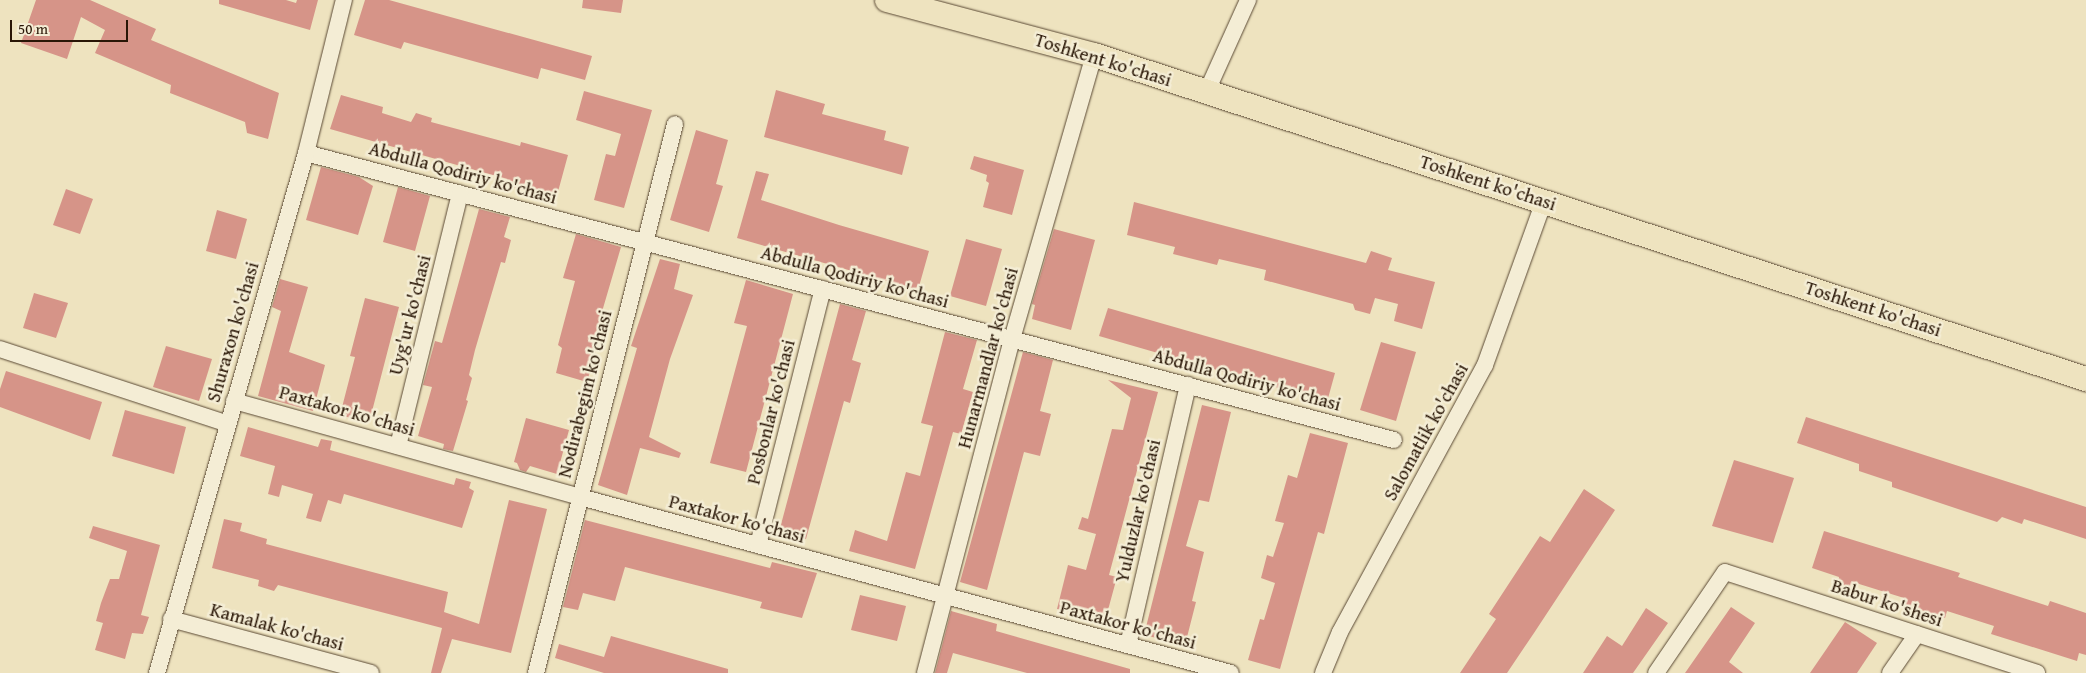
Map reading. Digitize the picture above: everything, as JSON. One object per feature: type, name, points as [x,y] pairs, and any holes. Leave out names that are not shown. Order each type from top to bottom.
[{"type":"highway","name":"Toshkent ko'chasi","points":[[887,0],[1094,55],[2086,379]]},
{"type":"street","name":"Shuraxon ko'chasi","points":[[156,673],[306,153],[344,0]]},
{"type":"street","points":[[1207,91],[1248,0]]},
{"type":"street","name":"Hunarmandlar ko'chasi","points":[[924,673],[1012,339],[1094,55]]},
{"type":"street","name":"Nodirabegim ko'chasi","points":[[536,673],[675,124]]},
{"type":"street","name":"Abdulla Qodiriy ko'chasi","points":[[306,153],[1394,440]]},
{"type":"street","name":"Uyg'ur ko'chasi","points":[[398,446],[460,193]]},
{"type":"street","name":"Salomatlik ko'chasi","points":[[1323,673],[1340,632],[1485,365],[1544,201]]},
{"type":"street","name":"Posbonlar ko'chasi","points":[[758,546],[823,289]]},
{"type":"street","points":[[0,349],[228,424]]},
{"type":"street","name":"Yulduzlar ko'chasi","points":[[1128,645],[1188,385]]},
{"type":"street","name":"Paxtakor ko'chasi","points":[[234,400],[758,546],[1231,673]]},
{"type":"street","name":"Babur ko'shesi","points":[[1656,673],[1725,572],[2037,673]]},
{"type":"street","name":"Kamalak ko'chasi","points":[[172,619],[371,673]]},
{"type":"street","points":[[1890,673],[1917,634]]},
{"type":"building","points":[[36,0],[90,0],[156,29],[151,40],[279,93],[268,139],[247,133],[245,122],[170,93],[171,85],[95,53],[105,30],[81,17],[67,59],[21,43]]},
{"type":"building","points":[[219,0],[286,0],[296,3],[297,0],[318,0],[310,30],[219,4]]},
{"type":"building","points":[[365,0],[389,0],[592,56],[585,80],[541,68],[538,79],[404,42],[401,49],[354,35]]},
{"type":"building","points":[[583,0],[623,0],[621,13],[582,8]]},
{"type":"building","points":[[776,90],[825,104],[822,114],[886,131],[884,140],[909,147],[902,175],[764,137]]},
{"type":"building","points":[[584,91],[652,110],[624,208],[594,200],[606,154],[615,156],[621,134],[576,120]]},
{"type":"building","points":[[341,95],[383,107],[382,113],[411,122],[416,113],[432,118],[431,122],[520,146],[521,142],[568,155],[556,199],[509,186],[510,180],[330,129]]},
{"type":"building","points":[[696,130],[728,140],[716,184],[723,186],[709,232],[670,220]]},
{"type":"building","points":[[974,156],[1024,170],[1012,215],[983,207],[989,183],[986,181],[987,175],[970,169]]},
{"type":"building","points":[[321,167],[359,177],[373,186],[358,235],[306,220]]},
{"type":"building","points":[[756,171],[769,174],[761,200],[929,251],[918,290],[737,238]]},
{"type":"building","points":[[398,187],[430,196],[415,251],[383,242]]},
{"type":"building","points":[[66,189],[93,199],[80,234],[53,225]]},
{"type":"building","points":[[1134,202],[1366,263],[1371,251],[1392,258],[1388,270],[1435,282],[1422,329],[1394,321],[1398,304],[1375,298],[1370,314],[1355,310],[1353,304],[1264,280],[1266,270],[1219,259],[1217,265],[1173,254],[1175,247],[1127,235]]},
{"type":"building","points":[[479,209],[510,217],[504,237],[511,240],[505,263],[501,262],[475,350],[469,375],[472,378],[466,400],[468,401],[453,451],[443,449],[444,444],[418,436],[432,387],[423,385],[435,341],[442,343]]},
{"type":"building","points":[[217,210],[247,219],[236,259],[206,251]]},
{"type":"building","points":[[1054,229],[1095,240],[1071,330],[1032,319],[1035,305],[1032,304]]},
{"type":"building","points":[[576,234],[621,247],[594,339],[599,341],[587,382],[556,373],[562,348],[558,345],[575,281],[563,278]]},
{"type":"building","points":[[966,239],[1002,249],[986,306],[950,296]]},
{"type":"building","points":[[660,259],[680,264],[674,289],[693,295],[670,359],[649,437],[681,453],[679,458],[640,448],[627,495],[598,485],[637,348],[631,346]]},
{"type":"building","points":[[280,279],[308,287],[289,352],[325,365],[313,411],[258,396],[281,311],[272,307]]},
{"type":"building","points":[[746,280],[793,294],[746,472],[710,463],[747,326],[734,323]]},
{"type":"building","points":[[34,293],[68,303],[56,338],[23,328]]},
{"type":"building","points":[[365,298],[399,307],[369,423],[340,415],[355,357],[350,356]]},
{"type":"building","points":[[840,304],[866,311],[852,360],[861,363],[850,403],[844,401],[806,539],[779,532]]},
{"type":"building","points":[[1108,308],[1335,373],[1327,402],[1099,336]]},
{"type":"building","points":[[945,332],[977,340],[963,389],[973,392],[961,434],[953,432],[915,569],[849,551],[855,530],[887,541],[906,472],[920,476],[933,426],[921,423]]},
{"type":"building","points":[[1381,342],[1416,352],[1396,421],[1360,410]]},
{"type":"building","points":[[166,346],[212,359],[199,401],[153,387]]},
{"type":"building","points":[[1023,352],[1053,360],[1040,411],[1051,414],[1040,456],[1024,452],[987,590],[960,582]]},
{"type":"building","points":[[6,371],[102,402],[90,440],[0,407],[0,389]]},
{"type":"building","points":[[1108,380],[1158,392],[1109,575],[1117,577],[1105,621],[1057,609],[1068,565],[1086,570],[1096,534],[1078,529],[1082,517],[1088,519],[1112,429],[1123,430],[1131,398]]},
{"type":"building","points":[[1202,405],[1231,412],[1209,502],[1199,500],[1186,546],[1204,552],[1192,601],[1196,602],[1185,645],[1144,635]]},
{"type":"building","points":[[125,410],[186,427],[174,474],[112,456]]},
{"type":"building","points":[[1806,417],[2086,507],[2086,539],[2024,519],[2022,524],[2002,517],[1997,522],[1892,487],[1892,482],[1859,471],[1859,464],[1797,443]]},
{"type":"building","points":[[526,418],[569,430],[557,474],[530,466],[526,472],[520,470],[517,463],[514,462]]},
{"type":"building","points":[[248,427],[318,447],[321,439],[332,441],[330,450],[454,485],[456,478],[471,482],[469,488],[474,491],[462,528],[344,494],[341,504],[328,500],[321,522],[306,518],[313,494],[282,485],[279,497],[268,494],[275,466],[240,456]]},
{"type":"building","points":[[1310,433],[1348,443],[1324,534],[1318,532],[1280,669],[1248,660],[1260,619],[1264,620],[1275,583],[1261,578],[1267,555],[1273,557],[1284,523],[1275,521],[1288,475],[1297,478]]},
{"type":"building","points":[[1734,460],[1794,478],[1773,543],[1712,526]]},
{"type":"building","points":[[1584,489],[1615,510],[1534,633],[1507,673],[1460,673],[1496,619],[1489,614],[1540,536],[1550,542]]},
{"type":"building","points":[[509,500],[547,509],[511,653],[452,639],[441,673],[431,673],[442,628],[278,585],[274,591],[258,586],[259,580],[212,568],[224,519],[242,523],[240,531],[267,539],[266,544],[448,592],[444,612],[479,624]]},
{"type":"building","points":[[585,520],[770,568],[772,562],[817,573],[802,618],[760,608],[762,602],[625,567],[615,601],[583,593],[578,610],[563,607]]},
{"type":"building","points":[[93,526],[160,545],[141,615],[149,617],[143,634],[132,633],[125,659],[95,650],[103,623],[96,621],[101,603],[110,579],[119,579],[127,551],[89,538]]},
{"type":"building","points":[[1824,531],[1960,573],[1958,577],[2048,606],[2050,601],[2086,613],[2086,655],[2079,653],[2077,661],[1991,634],[1994,626],[1947,611],[1945,618],[1902,604],[1904,598],[1856,583],[1854,590],[1838,585],[1839,577],[1812,568]]},
{"type":"building","points":[[860,595],[906,606],[897,641],[851,630]]},
{"type":"building","points":[[1731,607],[1755,623],[1729,662],[1743,673],[1685,673]]},
{"type":"building","points":[[1646,608],[1668,623],[1633,673],[1583,673],[1607,636],[1622,646]]},
{"type":"building","points":[[951,611],[997,624],[996,631],[1130,669],[1130,673],[1027,673],[953,653],[947,673],[935,673]]},
{"type":"building","points":[[1845,622],[1877,643],[1857,673],[1810,673]]},
{"type":"building","points":[[611,636],[728,669],[728,673],[604,673],[555,658],[559,644],[604,657]]}]
